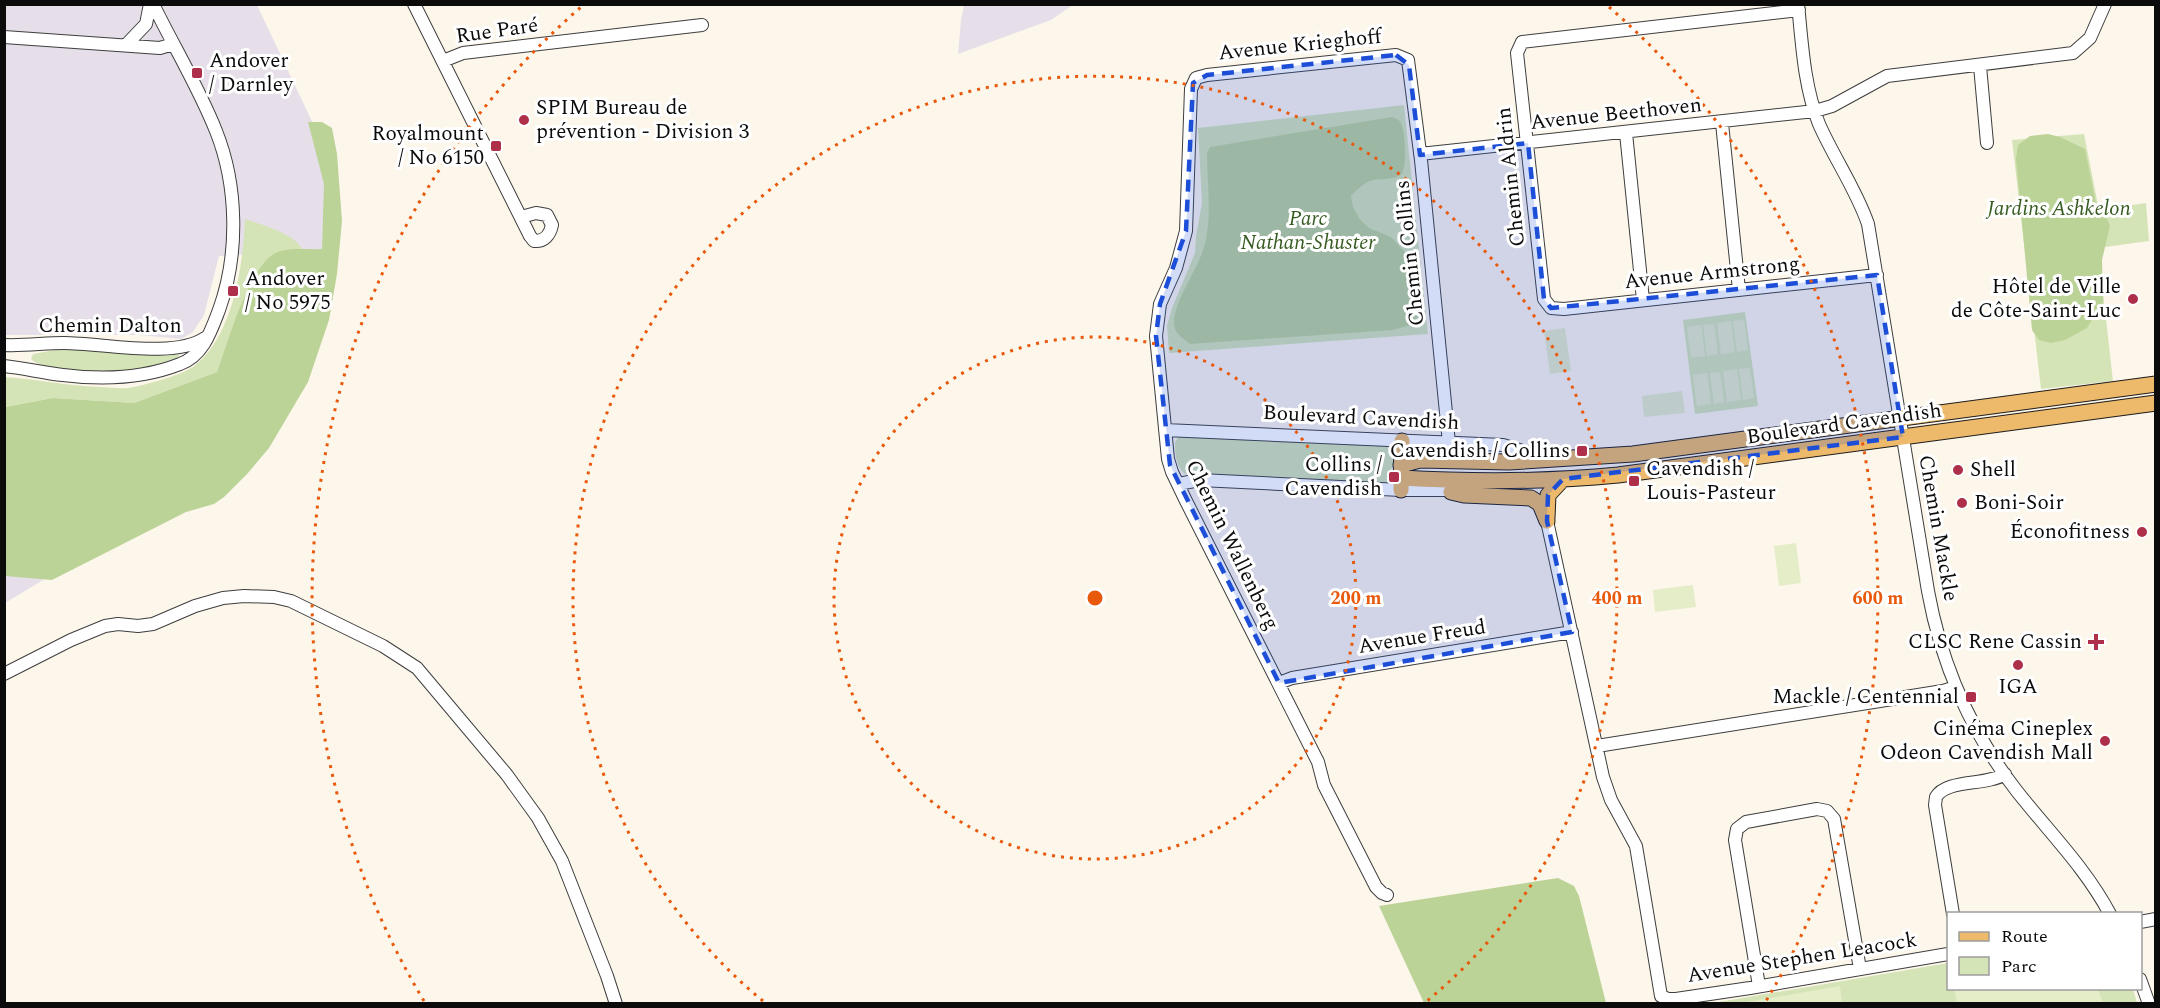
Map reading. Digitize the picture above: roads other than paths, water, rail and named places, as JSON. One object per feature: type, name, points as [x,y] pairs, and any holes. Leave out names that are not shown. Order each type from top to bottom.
[{"type":"main road","name":"Boulevard Cavendish","points":[[1401,478],[1420,460],[1509,462],[1633,454],[2156,384]]},
{"type":"main road","name":"Boulevard Cavendish","points":[[1401,478],[1484,481],[1563,479],[1638,472],[2156,403]]},
{"type":"main road","points":[[1401,478],[1402,441]]},
{"type":"main road","points":[[1547,521],[1548,495],[1563,479]]},
{"type":"main road","points":[[1451,492],[1464,495],[1531,498],[1540,504],[1547,521]]},
{"type":"street","points":[[152,4],[216,132],[228,169],[233,229],[230,263],[223,298],[209,335]]},
{"type":"street","points":[[126,45],[146,24],[152,4]]},
{"type":"street","points":[[414,4],[521,217]]},
{"type":"street","name":"Avenue Beethoven","points":[[1420,154],[1722,123],[1815,111],[1832,106],[1887,75],[1980,66],[2073,53],[2090,38],[2105,4]]},
{"type":"street","name":"Chemin Aldrin","points":[[1551,308],[1544,299],[1517,53],[1522,42],[1798,7]]},
{"type":"street","name":"Chemin Mackle","points":[[1798,7],[1807,85],[1815,111],[1831,149],[1862,206],[1868,224],[1929,599],[1942,649],[1956,687],[1980,736],[2004,774],[2079,866],[2109,912]]},
{"type":"street","name":"Rue Paré","points":[[443,61],[464,53],[702,25]]},
{"type":"street","points":[[4,37],[160,48],[173,44]]},
{"type":"street","name":"Avenue Krieghoff","points":[[1196,78],[1396,55],[1408,60]]},
{"type":"street","name":"Chemin Collins","points":[[1408,60],[1420,154],[1449,443]]},
{"type":"street","points":[[1980,66],[1987,143]]},
{"type":"street","name":"Chemin Wallenberg","points":[[1196,78],[1191,89],[1186,231],[1176,268],[1160,304],[1157,323],[1157,350],[1168,459],[1178,484],[1318,762],[1324,785],[1376,887],[1387,895]]},
{"type":"street","points":[[1722,123],[1739,290]]},
{"type":"street","points":[[1626,133],[1643,300]]},
{"type":"street","name":"Avenue Armstrong","points":[[1551,308],[1564,309],[1876,275]]},
{"type":"street","name":"Chemin Dalton","points":[[4,345],[65,343],[170,348],[192,345],[209,335]]},
{"type":"street","name":"Chemin Dalton","points":[[4,366],[62,375],[114,378],[134,376],[186,362],[200,350],[209,335]]},
{"type":"street","name":"Boulevard Cavendish","points":[[1165,430],[1510,446],[1552,460]]},
{"type":"street","name":"Boulevard Cavendish","points":[[1178,484],[1200,480],[1401,478],[1451,492],[1483,489],[1538,478]]},
{"type":"street","points":[[1547,521],[1597,746],[1944,691],[1956,687]]},
{"type":"street","points":[[4,674],[71,640],[105,626],[153,624],[195,606],[223,598],[244,596],[274,597],[291,601],[383,646],[417,668],[507,775],[538,818],[562,861],[608,976],[616,1004]]},
{"type":"street","name":"Avenue Freud","points":[[1279,683],[1300,676],[1572,632]]},
{"type":"street","name":"Avenue Stephen Leacock","points":[[1597,746],[1606,788],[1636,846],[1659,993],[1663,998],[1676,999],[1947,954]]},
{"type":"street","points":[[1953,912],[1935,805],[1936,797],[1945,788],[1992,780],[2004,774]]},
{"type":"street","points":[[1759,986],[1735,835],[1738,827],[1746,822],[1817,809],[1827,811],[1834,819],[1860,969]]},
{"type":"street","points":[[2142,985],[2149,1004]]},
{"type":"place","name":"Andover / Darnley","points":[[197,73]]},
{"type":"place","name":"SPIM Bureau de prévention - Division 3","points":[[524,120]]},
{"type":"place","name":"Royalmount / No 6150","points":[[496,146]]},
{"type":"place","name":"Andover / No 5975","points":[[233,291]]},
{"type":"place","name":"Hôtel de Ville de Côte-Saint-Luc","points":[[2133,299]]},
{"type":"place","name":"Cavendish / Collins","points":[[1582,451]]},
{"type":"place","name":"Shell","points":[[1958,470]]},
{"type":"place","name":"Collins / Cavendish","points":[[1394,477]]},
{"type":"place","name":"Cavendish / Louis-Pasteur","points":[[1634,481]]},
{"type":"place","name":"Boni-Soir","points":[[1962,503]]},
{"type":"place","name":"Éconofitness","points":[[2142,532]]},
{"type":"place","name":"CLSC Rene Cassin","points":[[2096,642]]},
{"type":"place","name":"IGA","points":[[2018,665]]},
{"type":"place","name":"Mackle / Centennial","points":[[1971,697]]},
{"type":"place","name":"Cinéma Cineplex Odeon Cavendish Mall","points":[[2105,741]]},
{"type":"park label","name":"Jardins Ashkelon","points":[[2059,209]]},
{"type":"park label","name":"Parc Nathan-Shuster","points":[[1308,231]]}]
